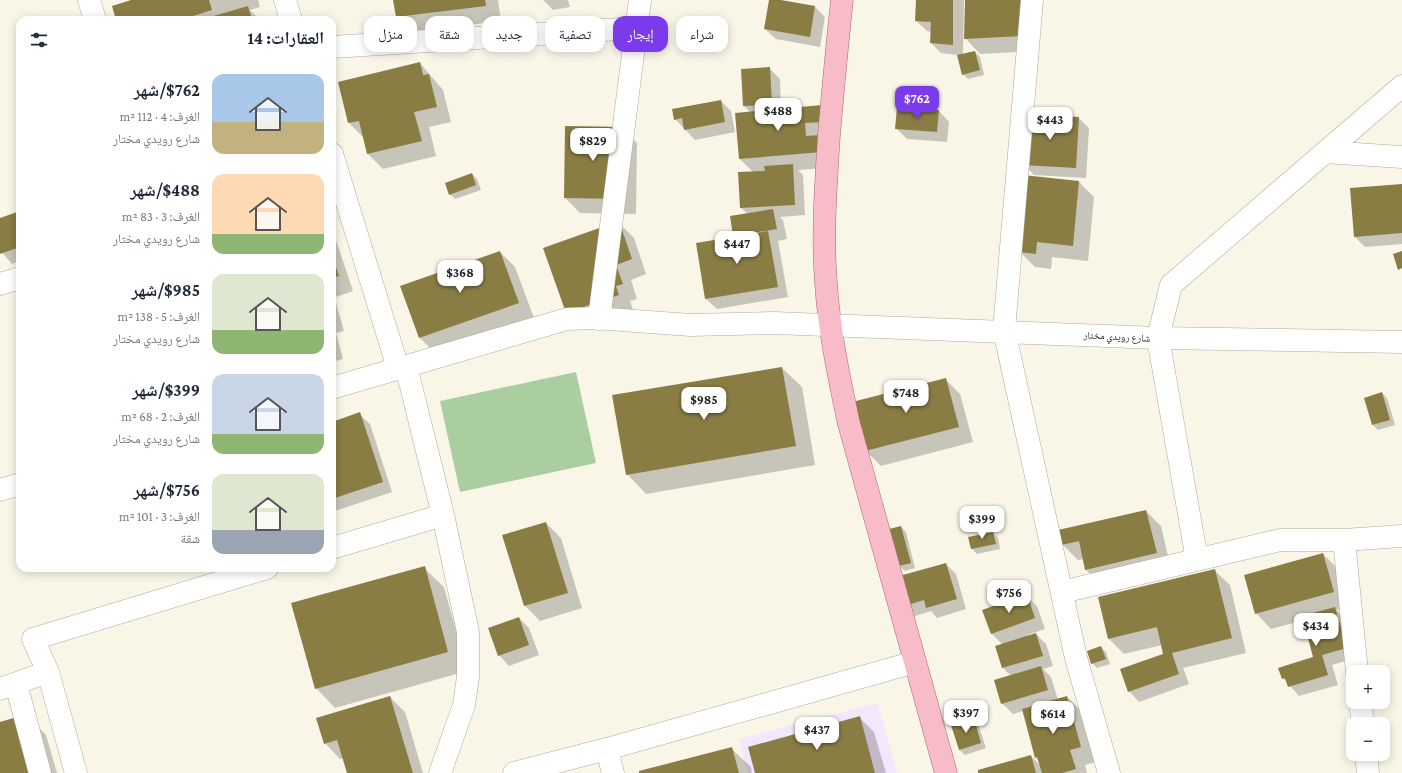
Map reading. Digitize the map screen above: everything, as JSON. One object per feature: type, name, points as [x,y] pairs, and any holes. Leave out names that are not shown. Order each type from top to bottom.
[{"type":"main road","points":[[842,0],[835,61],[825,217],[826,284],[849,424],[946,773]]},
{"type":"street","points":[[89,0],[95,16]]},
{"type":"street","points":[[286,0],[290,16]]},
{"type":"street","points":[[638,16],[640,0]]},
{"type":"street","points":[[1032,0],[1004,330],[1076,658],[1109,773]]},
{"type":"street","points":[[336,47],[613,29]]},
{"type":"street","points":[[599,318],[633,52]]},
{"type":"street","points":[[1197,560],[1158,338],[1171,285],[1402,86]]},
{"type":"street","points":[[1325,152],[1402,157]]},
{"type":"street","points":[[336,166],[402,367],[443,515],[465,614],[469,653],[468,677],[464,705],[460,721],[440,773]]},
{"type":"street","points":[[0,284],[16,279]]},
{"type":"street","name":"شارع رويدي مختار","points":[[336,387],[567,320],[599,318],[690,325],[774,323],[832,326],[1004,330],[1158,338],[1402,342]]},
{"type":"street","points":[[0,490],[16,485]]},
{"type":"street","points":[[336,547],[443,515]]},
{"type":"street","points":[[1062,592],[1280,540],[1344,540],[1402,536]]},
{"type":"street","points":[[1344,540],[1356,665]]},
{"type":"street","points":[[76,773],[48,672],[34,638],[254,572]]},
{"type":"street","points":[[514,773],[607,750],[915,662]]},
{"type":"street","points":[[40,773],[8,686],[48,672]]},
{"type":"street","points":[[607,750],[613,773]]},
{"type":"street","points":[[1367,761],[1368,773]]},
{"type":"shaded area","points":[[878,703],[897,773],[748,773],[739,739]]},
{"type":"green space","points":[[576,372],[596,463],[460,492],[440,401]]},
{"type":"building","points":[[131,0],[209,0],[212,10],[193,16],[115,16],[112,6]]},
{"type":"building","points":[[393,0],[485,0],[486,6],[404,16],[396,16]]},
{"type":"building","points":[[769,0],[781,0],[815,6],[810,37],[764,29]]},
{"type":"building","points":[[916,0],[953,0],[953,45],[930,43],[931,22],[915,21]]},
{"type":"building","points":[[965,0],[1022,0],[1022,36],[964,39]]},
{"type":"building","points":[[248,6],[251,16],[214,16]]},
{"type":"building","points":[[975,51],[980,70],[962,75],[957,55]]},
{"type":"building","points":[[420,62],[423,75],[429,74],[437,107],[414,112],[422,141],[367,154],[359,121],[348,123],[338,82]]},
{"type":"building","points":[[770,67],[772,105],[743,106],[741,69]]},
{"type":"building","points":[[721,100],[725,122],[684,130],[682,118],[674,120],[672,109]]},
{"type":"building","points":[[822,105],[823,122],[805,123],[806,136],[821,135],[822,152],[739,159],[735,113]]},
{"type":"building","points":[[897,107],[939,110],[937,132],[895,129]]},
{"type":"building","points":[[1025,114],[1079,117],[1076,168],[1022,165]]},
{"type":"building","points":[[565,126],[622,127],[621,199],[564,198]]},
{"type":"building","points":[[793,164],[795,205],[740,208],[738,172],[765,171],[764,166]]},
{"type":"building","points":[[472,173],[476,185],[449,195],[445,183]]},
{"type":"building","points":[[1023,175],[1079,181],[1073,246],[1037,242],[1036,254],[1019,252]]},
{"type":"building","points":[[1402,184],[1402,233],[1354,237],[1350,188]]},
{"type":"building","points":[[773,209],[777,229],[733,236],[730,216]]},
{"type":"building","points":[[16,212],[16,248],[0,254],[0,218]]},
{"type":"building","points":[[619,221],[632,259],[616,265],[623,284],[616,286],[619,295],[566,313],[543,248]]},
{"type":"building","points":[[768,231],[778,287],[705,299],[696,243]]},
{"type":"building","points":[[500,251],[519,303],[419,338],[400,286]]},
{"type":"building","points":[[1402,251],[1402,268],[1398,270],[1393,254]]},
{"type":"building","points":[[336,267],[339,276],[336,277]]},
{"type":"building","points":[[782,367],[796,446],[626,475],[612,395]]},
{"type":"building","points":[[946,378],[959,427],[865,451],[852,402]]},
{"type":"building","points":[[1382,392],[1390,420],[1372,425],[1364,398]]},
{"type":"building","points":[[360,412],[383,482],[336,498],[336,421]]},
{"type":"building","points":[[1146,510],[1157,553],[1085,570],[1079,541],[1062,545],[1058,530]]},
{"type":"building","points":[[546,522],[568,593],[524,606],[502,535]]},
{"type":"building","points":[[901,526],[911,563],[899,566],[889,529]]},
{"type":"building","points":[[993,532],[996,544],[971,549],[968,537]]},
{"type":"building","points":[[1323,553],[1334,592],[1255,614],[1244,575]]},
{"type":"building","points":[[946,563],[957,599],[926,608],[924,600],[901,607],[892,578]]},
{"type":"building","points":[[425,566],[448,652],[315,689],[291,603]]},
{"type":"building","points":[[1215,569],[1232,638],[1172,653],[1179,674],[1128,692],[1120,669],[1163,654],[1157,627],[1108,639],[1098,597]]},
{"type":"building","points":[[1027,594],[1035,618],[991,634],[982,610]]},
{"type":"building","points":[[1335,607],[1347,648],[1322,655],[1328,675],[1288,687],[1285,678],[1282,679],[1278,668],[1313,657],[1302,616]]},
{"type":"building","points":[[519,617],[529,645],[498,656],[488,628]]},
{"type":"building","points":[[1036,633],[1043,656],[1002,668],[995,646]]},
{"type":"building","points":[[1101,646],[1106,659],[1091,664],[1087,651]]},
{"type":"building","points":[[1041,666],[1048,690],[1001,704],[994,680]]},
{"type":"building","points":[[390,696],[413,773],[347,773],[337,740],[324,744],[316,718]]},
{"type":"building","points":[[1067,696],[1081,747],[1070,750],[1076,769],[1062,773],[1042,773],[1037,757],[1035,758],[1022,709]]},
{"type":"building","points":[[27,714],[44,773],[0,773],[0,722]]},
{"type":"building","points":[[860,716],[875,773],[755,773],[748,747]]},
{"type":"building","points":[[974,718],[981,743],[959,750],[951,725]]},
{"type":"building","points":[[732,747],[739,773],[639,773],[639,771]]},
{"type":"building","points":[[1031,755],[1036,773],[978,773],[978,770]]}]
